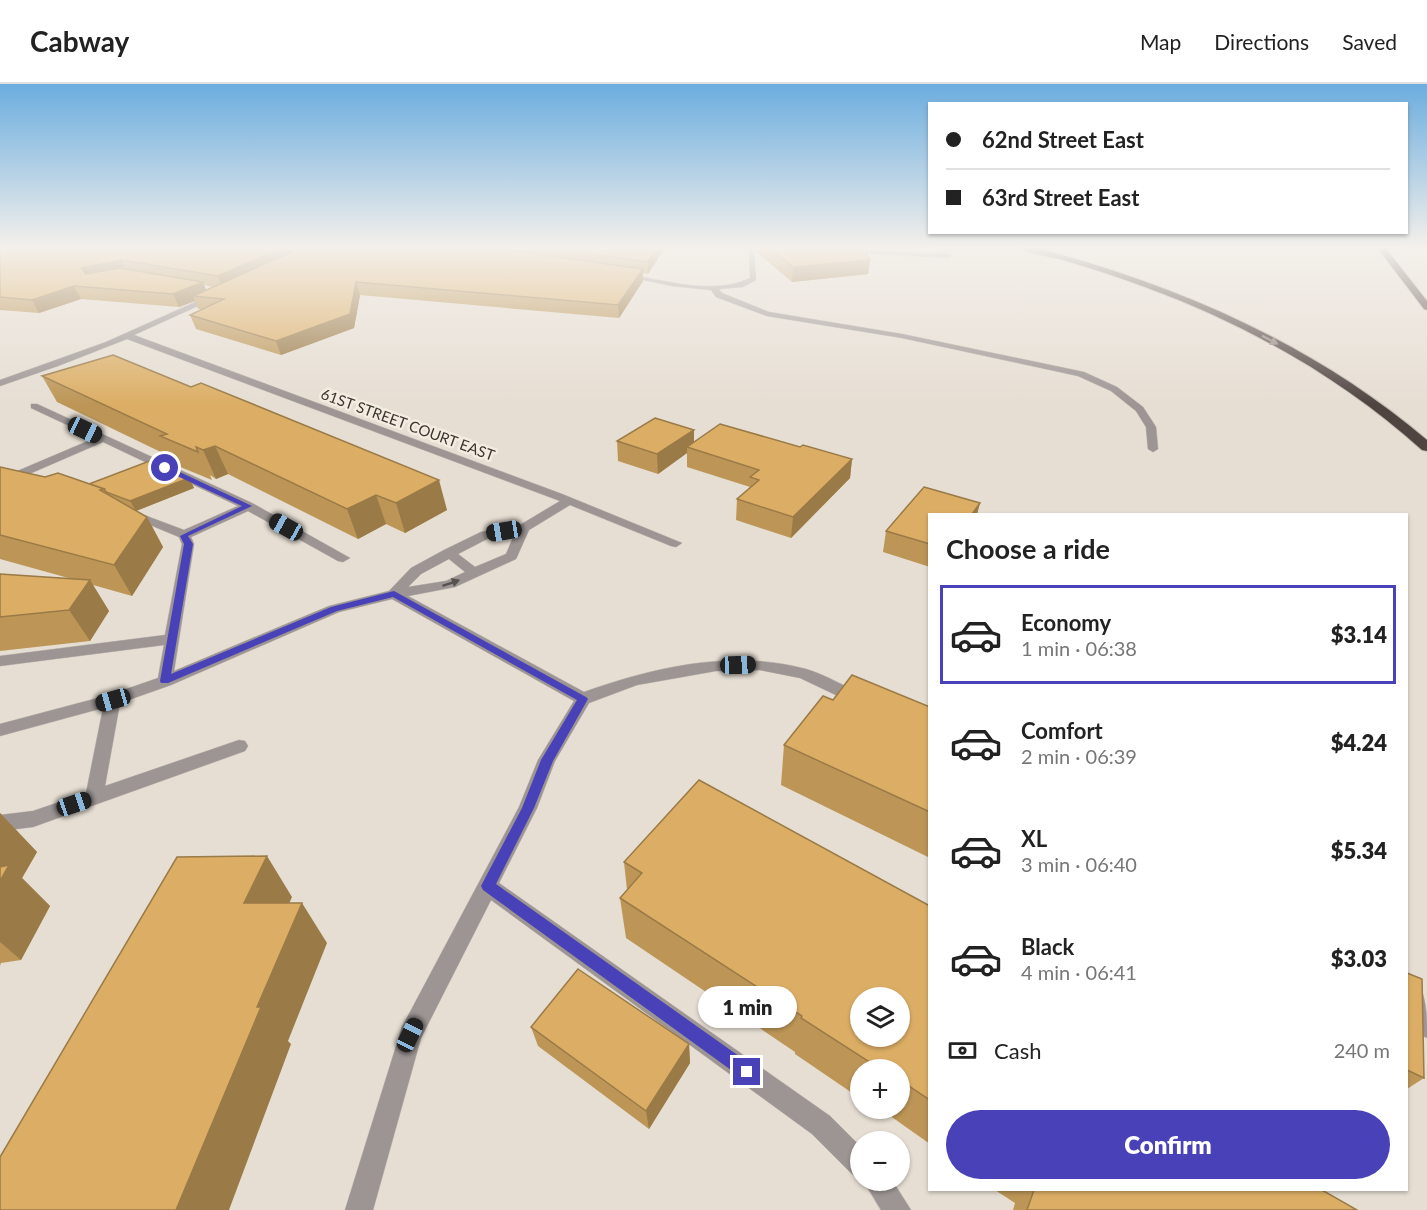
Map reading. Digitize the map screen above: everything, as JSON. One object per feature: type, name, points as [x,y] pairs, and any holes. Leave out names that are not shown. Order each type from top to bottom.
[{"type":"highway","points":[[1179,299],[1243,326],[1317,366],[1379,407],[1427,447]]},
{"type":"street","points":[[0,383],[60,363],[128,336],[211,299]]},
{"type":"street","points":[[728,299],[767,314],[902,336],[1082,374],[1114,389],[1140,410],[1151,427],[1153,449]]},
{"type":"street","name":"61ST STREET COURT EAST","points":[[128,336],[676,543]]},
{"type":"street","points":[[34,406],[248,506],[343,558]]},
{"type":"street","points":[[16,476],[102,438]]},
{"type":"street","points":[[0,474],[35,480]]},
{"type":"street","points":[[394,594],[416,571],[449,553],[485,535],[524,528],[568,501]]},
{"type":"street","points":[[184,536],[248,506]]},
{"type":"street","points":[[122,512],[184,536],[188,544],[165,681]]},
{"type":"street","points":[[0,730],[113,700],[165,681],[334,609],[394,594],[450,584],[511,556],[524,528]]},
{"type":"street","points":[[449,553],[474,573]]},
{"type":"street","points":[[394,594],[583,699]]},
{"type":"street","points":[[0,662],[171,639]]},
{"type":"street","points":[[359,1210],[410,1035],[528,808],[547,760],[583,699],[634,680],[716,666],[760,664],[804,674],[868,704]]},
{"type":"street","points":[[94,798],[113,700]]},
{"type":"street","points":[[0,823],[33,819],[239,746]]},
{"type":"street","points":[[488,886],[821,1125],[850,1154]]},
{"type":"street","points":[[1408,985],[1413,991],[1427,1026]]},
{"type":"street","points":[[884,1191],[897,1210]]},
{"type":"building","points":[[219,299],[353,299],[350,314],[276,341],[190,315],[224,299]]},
{"type":"building","points":[[544,299],[622,299],[618,305]]},
{"type":"building","points":[[113,355],[191,387],[201,383],[439,480],[396,503],[376,495],[347,509],[215,446],[203,450],[196,447],[198,452],[160,436],[167,434],[42,376]]},
{"type":"building","points":[[655,418],[694,430],[657,454],[617,441]]},
{"type":"building","points":[[720,424],[852,459],[793,517],[737,499],[759,480],[750,477],[759,470],[687,447]]},
{"type":"building","points":[[152,460],[189,478],[130,501],[89,484]]},
{"type":"building","points":[[0,467],[45,477],[58,473],[104,489],[100,490],[147,517],[114,565],[0,535]]},
{"type":"building","points":[[924,487],[980,503],[973,513],[928,513],[928,543],[886,531]]},
{"type":"building","points":[[0,574],[90,580],[69,610],[0,617]]},
{"type":"building","points":[[852,675],[928,706],[928,811],[784,745],[823,696],[833,700]]},
{"type":"building","points":[[699,780],[928,905],[928,1099],[910,1087],[910,1059],[865,1059],[620,898],[642,873],[624,862]]},
{"type":"building","points":[[267,856],[244,903],[302,903],[257,1007],[261,1007],[176,1210],[0,1210],[0,1157],[177,857]]},
{"type":"building","points":[[9,865],[0,881],[0,867]]},
{"type":"building","points":[[578,969],[689,1044],[646,1111],[531,1027]]},
{"type":"building","points":[[1408,973],[1422,979],[1424,1078],[1408,1070]]},
{"type":"building","points":[[1034,1191],[1324,1191],[1357,1210],[1027,1210]]},
{"type":"route","points":[[165,468],[248,506],[184,536],[188,544],[165,681],[334,609],[394,594],[563,690],[583,699],[547,760],[528,808],[488,886],[747,1072]]}]
